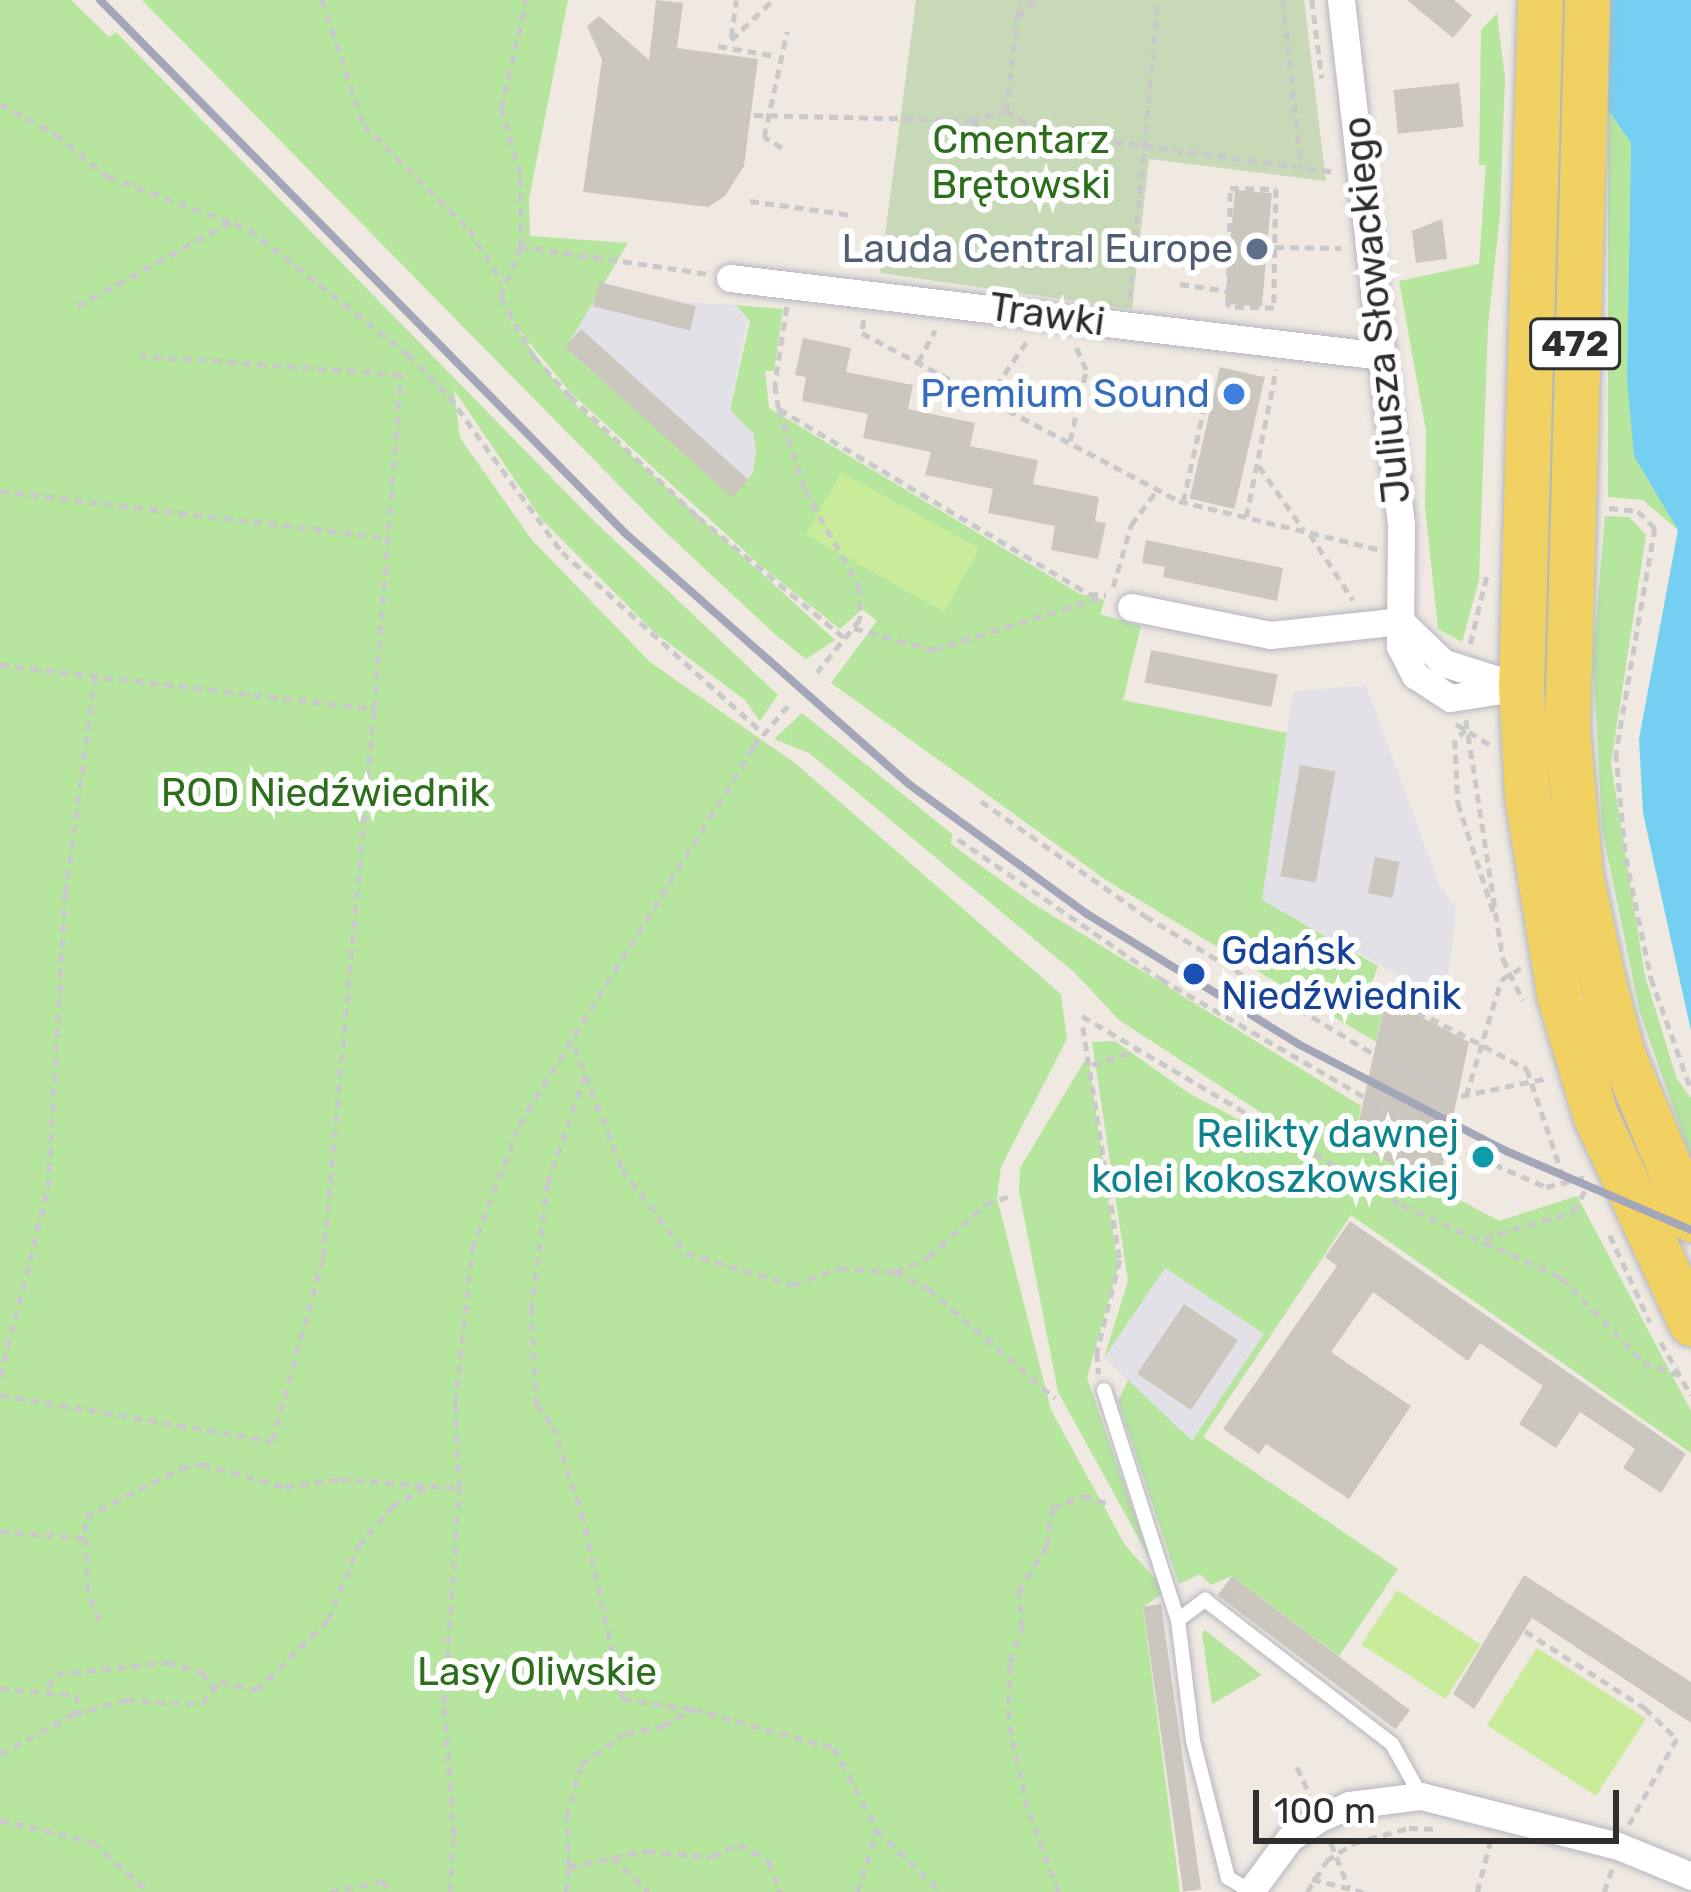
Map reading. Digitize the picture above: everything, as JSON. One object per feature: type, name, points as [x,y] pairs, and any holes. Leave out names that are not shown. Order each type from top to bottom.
[{"type":"main road","name":"472","points":[[1540,0],[1544,688],[1603,982],[1629,1074],[1691,1219]]},
{"type":"main road","name":"472","points":[[1587,0],[1544,688],[1527,796],[1559,994],[1596,1117],[1691,1323]]},
{"type":"street","name":"Juliusza Słowackiego","points":[[1341,0],[1401,525],[1400,621]]},
{"type":"street","name":"Trawki","points":[[721,277],[1382,356]]},
{"type":"street","points":[[1131,607],[1270,635],[1400,621],[1444,664],[1544,688]]},
{"type":"street","points":[[1250,1892],[1290,1838],[1319,1818],[1348,1804],[1421,1796],[1498,1811],[1691,1876]]},
{"type":"lane","points":[[1104,1390],[1178,1620],[1211,1827],[1228,1879],[1250,1892]]},
{"type":"lane","points":[[1178,1620],[1204,1600],[1392,1744],[1421,1796]]},
{"type":"path","points":[[322,0],[364,125],[469,229],[502,283],[508,316],[570,396],[698,517],[846,638]]},
{"type":"path","points":[[502,283],[521,248],[520,174],[501,108],[526,0]]},
{"type":"path","points":[[730,44],[736,0]]},
{"type":"path","points":[[730,44],[773,0]]},
{"type":"path","points":[[1006,111],[1019,0]]},
{"type":"path","points":[[1017,17],[1034,0]]},
{"type":"path","points":[[1128,304],[1158,0]]},
{"type":"path","points":[[1283,0],[1301,167]]},
{"type":"path","points":[[782,148],[764,137],[776,56],[788,31]]},
{"type":"path","points":[[718,46],[730,44],[776,56]]},
{"type":"path","points":[[0,104],[56,134],[108,178],[234,220],[408,354],[449,396],[562,552],[764,734]]},
{"type":"path","points":[[754,115],[970,120],[1006,111],[1040,131]]},
{"type":"path","points":[[970,120],[1003,140],[1040,131],[1340,172]]},
{"type":"path","points":[[1230,188],[1276,189],[1275,247],[1274,308],[1228,307],[1230,188]]},
{"type":"path","points":[[750,201],[852,215]]},
{"type":"path","points":[[77,306],[234,220]]},
{"type":"path","points":[[1275,247],[1352,248]]},
{"type":"path","points":[[521,248],[680,265],[721,277]]},
{"type":"path","points":[[1180,284],[1228,291]]},
{"type":"path","points":[[787,304],[775,385],[779,409],[805,490],[853,565],[860,620],[817,673]]},
{"type":"path","points":[[918,362],[938,326]]},
{"type":"path","points":[[862,333],[1184,502],[1383,551]]},
{"type":"path","points":[[987,399],[1030,336]]},
{"type":"path","points":[[1070,443],[1086,370],[1071,338]]},
{"type":"path","points":[[0,1395],[272,1442],[323,1257],[400,375],[140,356]]},
{"type":"path","points":[[1246,517],[1276,369]]},
{"type":"path","points":[[1184,502],[1207,394]]},
{"type":"path","points":[[779,409],[1102,596]]},
{"type":"path","points":[[1257,463],[1359,616]]},
{"type":"path","points":[[854,628],[933,650],[1083,608],[1113,588],[1131,525],[1156,490]]},
{"type":"path","points":[[0,491],[389,538]]},
{"type":"path","points":[[1598,507],[1638,511],[1655,528],[1616,753],[1626,858],[1651,978],[1691,1088]]},
{"type":"path","points":[[0,665],[374,709]]},
{"type":"path","points":[[0,1377],[48,1187],[65,893],[95,676]]},
{"type":"path","points":[[450,1892],[454,1835],[445,1704],[459,1488],[455,1403],[472,1249],[519,1125],[764,734],[790,704]]},
{"type":"path","points":[[1466,730],[1480,770],[1498,924],[1458,802],[1455,740],[1466,730]]},
{"type":"path","points":[[981,801],[1227,968],[1394,1066],[1466,1096],[1559,1076]]},
{"type":"path","points":[[958,839],[1148,970],[1352,1091],[1546,1186],[1592,1176],[1573,1211],[1478,1239]]},
{"type":"path","points":[[1466,1096],[1501,980],[1521,969]]},
{"type":"path","points":[[1391,998],[1527,1069],[1564,1182]]},
{"type":"path","points":[[1082,1016],[1402,1204],[1561,1277],[1643,1362],[1679,1375]]},
{"type":"path","points":[[1083,1027],[1120,1260],[1097,1353],[1104,1390]]},
{"type":"path","points":[[573,1043],[622,1169],[686,1253],[793,1285],[867,1264],[895,1272],[929,1289],[1055,1398]]},
{"type":"path","points":[[1092,1065],[1137,1050]]},
{"type":"path","points":[[585,1076],[548,1183],[532,1307],[536,1404],[553,1426],[582,1513],[623,1699],[693,1708],[834,1748],[878,1830],[941,1892]]},
{"type":"path","points":[[895,1272],[928,1256],[986,1204],[1010,1196]]},
{"type":"path","points":[[99,1621],[87,1592],[85,1516],[142,1484],[202,1464],[285,1487],[340,1479],[459,1488]]},
{"type":"path","points":[[0,1688],[26,1696],[48,1687],[57,1674],[166,1662],[202,1672],[215,1688],[257,1690],[328,1620],[358,1546],[392,1508],[429,1485]]},
{"type":"path","points":[[1058,1892],[1027,1808],[1008,1719],[1010,1662],[1022,1628],[1018,1592],[1047,1546],[1052,1508],[1083,1496],[1106,1503]]},
{"type":"path","points":[[0,1531],[85,1538]]},
{"type":"path","points":[[1525,1630],[1645,1708],[1677,1739],[1635,1814]]},
{"type":"path","points":[[48,1687],[78,1696],[74,1714]]},
{"type":"path","points":[[0,1754],[74,1714],[126,1700],[202,1704],[215,1688]]},
{"type":"path","points":[[566,1892],[566,1817],[581,1764],[626,1733],[663,1726],[693,1708]]},
{"type":"path","points":[[1477,1892],[1498,1811]]},
{"type":"path","points":[[0,1820],[93,1842],[149,1892]]},
{"type":"path","points":[[1307,1892],[1312,1879],[1336,1853],[1378,1833],[1443,1829]]},
{"type":"path","points":[[856,1892],[878,1830]]},
{"type":"path","points":[[1489,1840],[1510,1846]]},
{"type":"path","points":[[569,1867],[682,1849],[712,1857],[739,1844],[770,1861],[780,1892]]},
{"type":"path","points":[[1336,1853],[1349,1888]]},
{"type":"path","points":[[612,1857],[649,1892]]},
{"type":"path","points":[[1599,1869],[1626,1879]]},
{"type":"path","points":[[1312,1879],[1363,1892]]},
{"type":"path","points":[[330,1892],[382,1881],[391,1892]]},
{"type":"shaded area","points":[[599,282],[685,302],[736,305],[748,316],[730,410],[753,433],[756,449],[753,473],[733,497],[565,347]]},
{"type":"shaded area","points":[[1366,685],[1438,882],[1456,908],[1446,1001],[1262,900],[1293,692]]},
{"type":"shaded area","points":[[1165,1267],[1264,1334],[1192,1442],[1104,1358]]},
{"type":"green space","points":[[0,0],[71,0],[109,37],[116,32],[591,518],[778,695],[760,721],[745,700],[654,632],[542,520],[454,390],[460,438],[532,540],[650,662],[795,763],[1061,994],[1067,1039],[1001,1167],[997,1198],[1051,1410],[1125,1545],[1166,1591],[1143,1607],[1180,1892],[0,1892]]},
{"type":"green space","points":[[142,0],[568,0],[529,199],[530,236],[628,243],[566,348],[733,496],[753,473],[756,450],[753,433],[730,410],[750,321],[736,305],[783,309],[774,371],[765,371],[769,408],[1080,594],[1105,600],[1100,614],[1141,626],[1123,700],[1287,733],[1262,900],[1378,966],[1367,995],[1382,1014],[1376,1042],[1109,882],[831,683],[877,621],[862,609],[840,629],[761,566],[570,392],[505,313],[566,396],[835,640],[806,659],[777,636],[660,527]]},
{"type":"green space","name":"Cmentarz Brętowski","points":[[916,0],[1304,0],[1326,181],[1149,159],[1132,309],[880,273]]},
{"type":"green space","points":[[1497,13],[1505,78],[1500,215],[1488,326],[1479,580],[1462,642],[1438,629],[1425,507],[1426,431],[1399,281],[1479,264],[1486,165],[1479,165],[1481,30]]},
{"type":"green space","points":[[1608,110],[1631,143],[1627,378],[1634,426],[1678,530],[1643,500],[1608,497]]},
{"type":"green space","points":[[841,472],[979,549],[944,612],[806,535]]},
{"type":"green space","points":[[1605,516],[1629,517],[1646,535],[1611,763],[1645,976],[1677,1079],[1691,1098],[1691,1158],[1640,1013],[1602,829],[1593,657]]},
{"type":"green space","points":[[802,713],[952,834],[951,844],[1032,903],[1361,1106],[1355,1144],[1499,1221],[1577,1196],[1691,1411],[1691,1453],[1351,1215],[1203,1437],[1398,1569],[1339,1656],[1232,1576],[1211,1585],[1200,1574],[1179,1584],[1118,1401],[1128,1380],[1192,1441],[1264,1334],[1165,1268],[1104,1358],[1128,1281],[1092,1042],[1115,1041],[1190,1094],[1287,1145],[1294,1134],[1119,1020],[1075,973],[809,753],[774,739]]},
{"type":"green space","points":[[1088,1055],[1118,1268],[1087,1378],[1150,1559],[1058,1392],[1019,1191],[1020,1168]]},
{"type":"green space","points":[[1397,1590],[1481,1644],[1445,1699],[1362,1645]]},
{"type":"green space","points":[[1205,1630],[1262,1675],[1212,1704],[1202,1633]]},
{"type":"green space","points":[[1537,1648],[1646,1719],[1596,1796],[1487,1725]]},
{"type":"water","points":[[1610,0],[1691,0],[1691,1031],[1643,813],[1639,739],[1678,530],[1634,456],[1627,379],[1631,143],[1608,110]]},
{"type":"building","points":[[656,0],[683,3],[677,48],[758,59],[744,166],[725,196],[708,207],[583,192],[602,60],[587,26],[599,16],[649,60]]},
{"type":"building","points":[[1407,0],[1454,0],[1472,15],[1453,38]]},
{"type":"building","points":[[1459,83],[1464,127],[1398,134],[1393,90]]},
{"type":"building","points":[[1235,190],[1272,193],[1262,307],[1225,304]]},
{"type":"building","points":[[1442,219],[1447,259],[1416,263],[1412,231]]},
{"type":"building","points":[[599,282],[696,306],[690,330],[593,306]]},
{"type":"building","points":[[581,329],[748,480],[732,497],[565,347]]},
{"type":"building","points":[[803,338],[851,348],[846,372],[913,385],[908,409],[975,423],[970,446],[1038,460],[1033,484],[1099,497],[1095,521],[1106,523],[1098,559],[1051,550],[1055,526],[988,513],[993,489],[925,475],[931,452],[863,438],[868,414],[802,401],[806,377],[795,375]]},
{"type":"building","points":[[1220,367],[1265,377],[1234,509],[1190,499]]},
{"type":"building","points":[[1146,540],[1283,568],[1277,601],[1163,577],[1165,567],[1142,563]]},
{"type":"building","points":[[1151,650],[1278,675],[1271,707],[1145,682]]},
{"type":"building","points":[[1300,765],[1335,771],[1316,883],[1280,876]]},
{"type":"building","points":[[1375,857],[1400,862],[1392,898],[1368,893]]},
{"type":"building","points":[[1386,998],[1469,1042],[1438,1188],[1354,1144]]},
{"type":"building","points":[[1350,1221],[1686,1454],[1661,1493],[1623,1468],[1635,1449],[1580,1412],[1556,1448],[1519,1424],[1543,1386],[1480,1343],[1468,1361],[1373,1292],[1331,1352],[1411,1406],[1349,1499],[1266,1444],[1259,1454],[1223,1429],[1337,1266],[1325,1257]]},
{"type":"building","points":[[1184,1304],[1238,1340],[1191,1410],[1137,1374]]},
{"type":"building","points":[[1524,1575],[1691,1682],[1691,1723],[1532,1618],[1474,1709],[1453,1694]]},
{"type":"building","points":[[1232,1576],[1410,1710],[1396,1729],[1218,1595]]},
{"type":"building","points":[[1161,1604],[1201,1889],[1183,1892],[1143,1607]]},
{"type":"railway","points":[[100,0],[625,533],[910,785],[1087,914],[1298,1044],[1506,1151],[1691,1230]]},
{"type":"place","name":"Lauda Central Europe","points":[[1257,249]]},
{"type":"place","name":"Premium Sound","points":[[1234,394]]},
{"type":"place","name":"Gdańsk Niedźwiednik","points":[[1194,974]]},
{"type":"place","name":"Relikty dawnej kolei kokoszkowskiej","points":[[1483,1157]]},
{"type":"park label","name":"ROD Niedźwiednik","points":[[325,793]]},
{"type":"park label","name":"Lasy Oliwskie","points":[[537,1672]]}]
